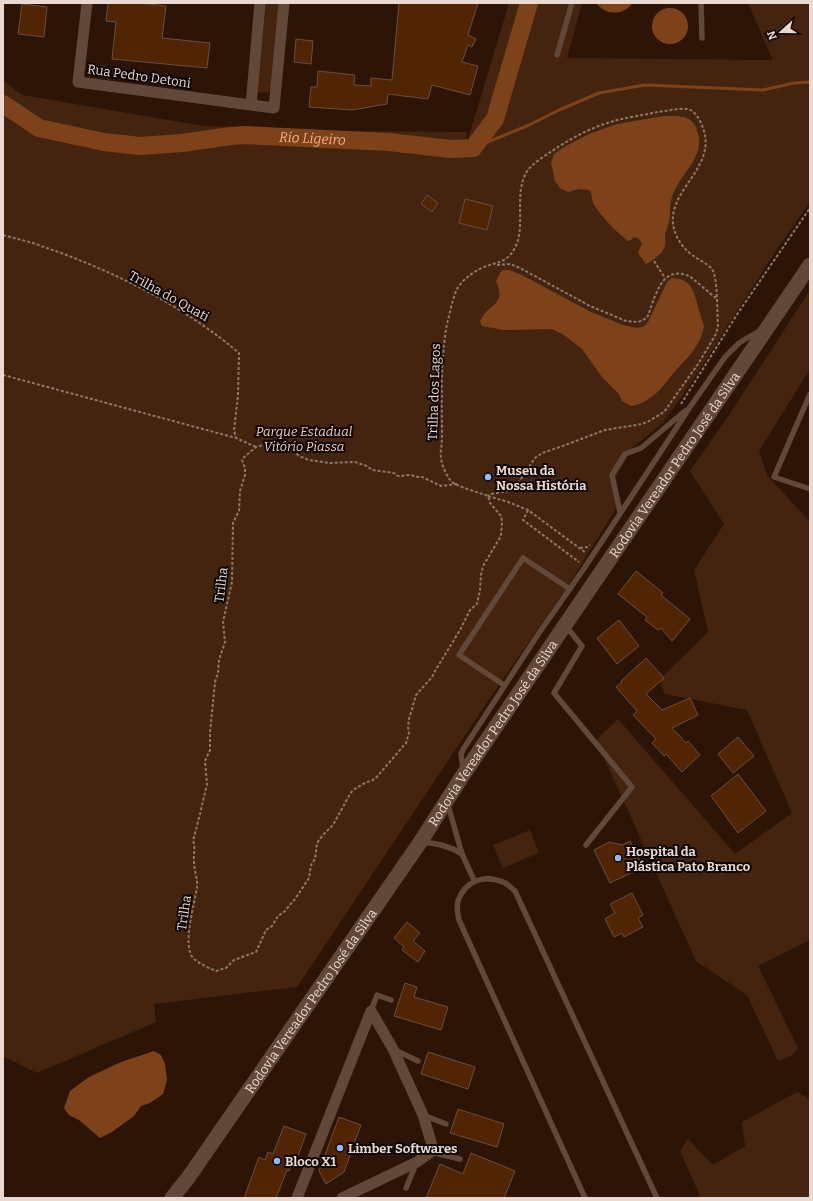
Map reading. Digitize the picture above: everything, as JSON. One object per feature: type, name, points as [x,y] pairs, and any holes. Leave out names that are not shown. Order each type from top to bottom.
[{"type":"main road","name":"Rodovia Vereador Pedro José da Silva","points":[[168,1198],[177,1192],[188,1178],[422,841],[463,775],[810,265]]},
{"type":"street","name":"Rua Pedro Detoni","points":[[87,3],[78,82],[251,105]]},
{"type":"street","points":[[260,3],[251,105],[274,108],[284,3]]},
{"type":"street","points":[[342,1198],[417,1162],[431,1152],[432,1145],[423,1115],[393,1049],[371,1011]]},
{"type":"street","points":[[297,1198],[371,1011]]},
{"type":"lane","points":[[557,55],[572,3]]},
{"type":"lane","points":[[701,3],[702,38]]},
{"type":"lane","points":[[463,775],[461,754],[464,748],[690,407],[725,357],[739,343],[770,324]]},
{"type":"lane","points":[[810,394],[774,477],[810,489]]},
{"type":"lane","points":[[620,512],[612,475],[625,454],[640,448],[647,443],[690,407]]},
{"type":"lane","points":[[504,686],[459,655],[524,558],[570,589]]},
{"type":"lane","points":[[565,625],[582,646],[554,693],[632,787],[586,845]]},
{"type":"lane","points":[[447,801],[462,854],[474,880]]},
{"type":"lane","points":[[422,841],[444,845],[453,848],[462,854]]},
{"type":"lane","points":[[585,1198],[459,920],[457,903],[464,891],[474,880],[489,878],[504,882],[515,891],[657,1198]]},
{"type":"lane","points":[[371,1011],[377,995],[391,1000]]},
{"type":"lane","points":[[393,1049],[418,1061]]},
{"type":"lane","points":[[423,1115],[446,1124]]},
{"type":"lane","points":[[431,1152],[460,1159]]},
{"type":"lane","points":[[406,1188],[417,1162]]},
{"type":"path","name":"Trilha dos Lagos","points":[[456,484],[451,482],[444,470],[440,457],[443,440],[441,383],[449,313],[458,288],[462,283],[472,274],[483,268],[496,265],[506,259],[515,248],[519,236],[520,196],[525,174],[539,160],[558,146],[603,124],[644,115],[687,109],[697,115],[702,125],[705,140],[705,154],[678,199],[673,217],[673,226],[685,249],[712,269],[714,275],[718,326],[716,334],[698,364],[664,412],[649,422],[604,430],[542,453],[535,458],[516,486],[509,491],[490,494],[488,496]]},
{"type":"path","points":[[680,406],[738,313],[810,208]]},
{"type":"path","name":"Trilha do Quati","points":[[3,235],[40,245],[93,266],[160,298],[204,325],[239,353],[238,396],[234,430],[236,438]]},
{"type":"path","points":[[654,261],[665,278]]},
{"type":"path","points":[[496,265],[510,264],[520,268],[590,306],[626,321],[638,322],[647,318],[656,294],[668,275],[677,274],[689,276],[716,298]]},
{"type":"path","points":[[3,374],[236,438],[256,446],[267,444],[276,445],[292,450],[299,456],[320,462],[355,462],[367,466],[372,470],[394,473],[398,476],[410,475],[422,477],[441,486],[456,484],[528,510],[592,557]]},
{"type":"path","name":"Trilha","points":[[256,446],[242,460],[245,468],[245,475],[240,491],[239,511],[233,523],[232,582],[223,622],[225,642],[219,660],[218,673],[215,682],[210,733],[210,750],[205,761],[207,784],[193,841],[195,845],[194,868],[197,884],[193,909],[190,915],[189,950],[194,959],[216,971],[226,968],[234,960],[256,952],[266,930],[272,926],[278,916],[284,912],[295,899],[308,878],[311,865],[315,859],[317,843],[333,825],[350,794],[353,790],[375,779],[406,743],[409,733],[409,719],[416,695],[432,677],[470,610],[477,604],[480,590],[480,575],[483,566],[501,536],[501,516],[490,502],[488,496]]},
{"type":"path","points":[[528,510],[523,520],[585,567]]},
{"type":"path","points":[[580,548],[587,547],[590,544]]},
{"type":"green space","points":[[263,3],[280,3],[273,87],[268,93],[257,92]]},
{"type":"green space","name":"Parque Estadual Vitório Piassa","points":[[509,3],[582,3],[567,58],[773,60],[748,3],[810,3],[810,202],[777,249],[695,377],[663,423],[633,447],[614,480],[620,502],[570,583],[494,692],[297,987],[154,1004],[156,1022],[37,1073],[3,1056],[3,80],[22,95],[204,126],[338,131],[467,132],[466,146]]},
{"type":"green space","points":[[810,290],[810,369],[759,451],[767,475],[810,522],[810,940],[758,966],[798,1048],[793,1055],[778,1061],[747,995],[696,961],[596,740],[618,719],[735,854],[792,813],[747,710],[665,694],[659,680],[708,632],[694,570],[724,524],[690,471],[731,412]]},
{"type":"green space","points":[[530,830],[539,853],[503,868],[493,845]]},
{"type":"green space","points":[[797,1092],[810,1099],[810,1198],[701,1198],[680,1151],[688,1139],[713,1165],[745,1146],[742,1122]]},
{"type":"shaded area","points":[[596,3],[633,3],[624,10],[614,13],[605,10]]},
{"type":"shaded area","points":[[674,8],[683,13],[687,19],[687,33],[683,39],[674,44],[666,44],[657,39],[653,33],[652,22],[657,13],[663,9]]},
{"type":"shaded area","points":[[664,116],[684,117],[692,121],[697,130],[699,141],[698,150],[695,158],[674,191],[670,204],[668,227],[665,234],[665,247],[659,255],[646,264],[638,253],[642,243],[638,238],[634,237],[628,241],[614,229],[594,205],[589,190],[579,189],[568,192],[560,188],[555,181],[551,163],[554,154],[589,134],[617,124]]},
{"type":"shaded area","points":[[503,270],[509,270],[522,275],[591,312],[623,325],[636,328],[646,325],[667,282],[671,278],[684,281],[694,292],[704,326],[700,340],[692,352],[652,397],[644,402],[631,406],[622,401],[619,394],[602,377],[582,349],[564,335],[552,329],[504,330],[482,326],[480,321],[498,300],[499,289],[496,281]]},
{"type":"shaded area","points":[[154,1051],[161,1055],[165,1064],[167,1080],[163,1094],[150,1103],[141,1106],[134,1116],[112,1132],[100,1138],[79,1120],[69,1115],[64,1108],[70,1091],[89,1077],[121,1062]]},
{"type":"building","points":[[108,3],[140,3],[166,6],[162,38],[210,43],[207,68],[112,59],[116,22],[106,21]]},
{"type":"building","points":[[399,3],[478,3],[468,35],[476,39],[472,47],[468,45],[462,62],[478,66],[470,95],[432,85],[428,99],[388,94],[387,104],[352,110],[309,107],[311,87],[317,87],[318,71],[355,75],[354,85],[371,86],[371,78],[392,80]]},
{"type":"building","points":[[22,4],[47,7],[44,37],[18,34]]},
{"type":"building","points":[[296,39],[313,41],[311,64],[294,62]]},
{"type":"building","points":[[427,195],[438,203],[432,212],[421,204]]},
{"type":"building","points":[[465,199],[493,206],[487,230],[459,223]]},
{"type":"building","points":[[636,571],[663,593],[661,595],[690,619],[672,641],[661,628],[658,630],[645,620],[647,617],[618,594]]},
{"type":"building","points":[[619,620],[639,646],[617,664],[597,638]]},
{"type":"building","points":[[646,658],[664,678],[646,694],[662,710],[690,698],[698,715],[672,728],[686,743],[688,741],[700,755],[682,772],[666,754],[664,756],[652,743],[656,739],[633,715],[637,711],[616,687]]},
{"type":"building","points":[[738,737],[754,756],[733,773],[718,754]]},
{"type":"building","points":[[738,774],[766,811],[738,833],[711,796]]},
{"type":"building","name":"Hospital da Plástica Pato Branco","points":[[630,841],[643,867],[610,883],[594,850],[609,842],[622,845]]},
{"type":"building","points":[[632,893],[643,915],[638,918],[643,927],[624,937],[622,933],[614,937],[605,919],[615,913],[610,904]]},
{"type":"building","points":[[407,922],[420,933],[413,941],[425,951],[418,962],[402,950],[404,947],[394,938]]},
{"type":"building","points":[[405,983],[417,987],[414,997],[448,1007],[441,1030],[394,1016]]},
{"type":"building","points":[[428,1052],[475,1067],[468,1089],[421,1074]]},
{"type":"building","points":[[458,1109],[504,1124],[497,1147],[450,1133]]},
{"type":"building","name":"Limber Softwares","points":[[339,1117],[361,1125],[344,1172],[326,1184],[319,1171]]},
{"type":"building","name":"Bloco X1","points":[[284,1126],[306,1134],[295,1164],[292,1162],[289,1171],[287,1170],[276,1198],[244,1198],[259,1157],[265,1160],[268,1152],[273,1154]]},
{"type":"building","points":[[471,1153],[515,1171],[504,1198],[426,1198],[440,1164],[463,1174]]},
{"type":"waterway","name":"Rio Ligeiro","points":[[3,104],[39,128],[104,142],[140,146],[182,143],[245,135],[389,142],[450,149],[473,148],[495,119],[529,3]]},
{"type":"waterway","points":[[473,148],[527,126],[559,110],[599,93],[645,85],[763,90],[794,83],[810,82]]},
{"type":"place","name":"Museu da Nossa História","points":[[488,477]]},
{"type":"place","name":"Hospital da Plástica Pato Branco","points":[[618,858]]},
{"type":"place","name":"Limber Softwares","points":[[340,1148]]},
{"type":"place","name":"Bloco X1","points":[[277,1161]]}]
